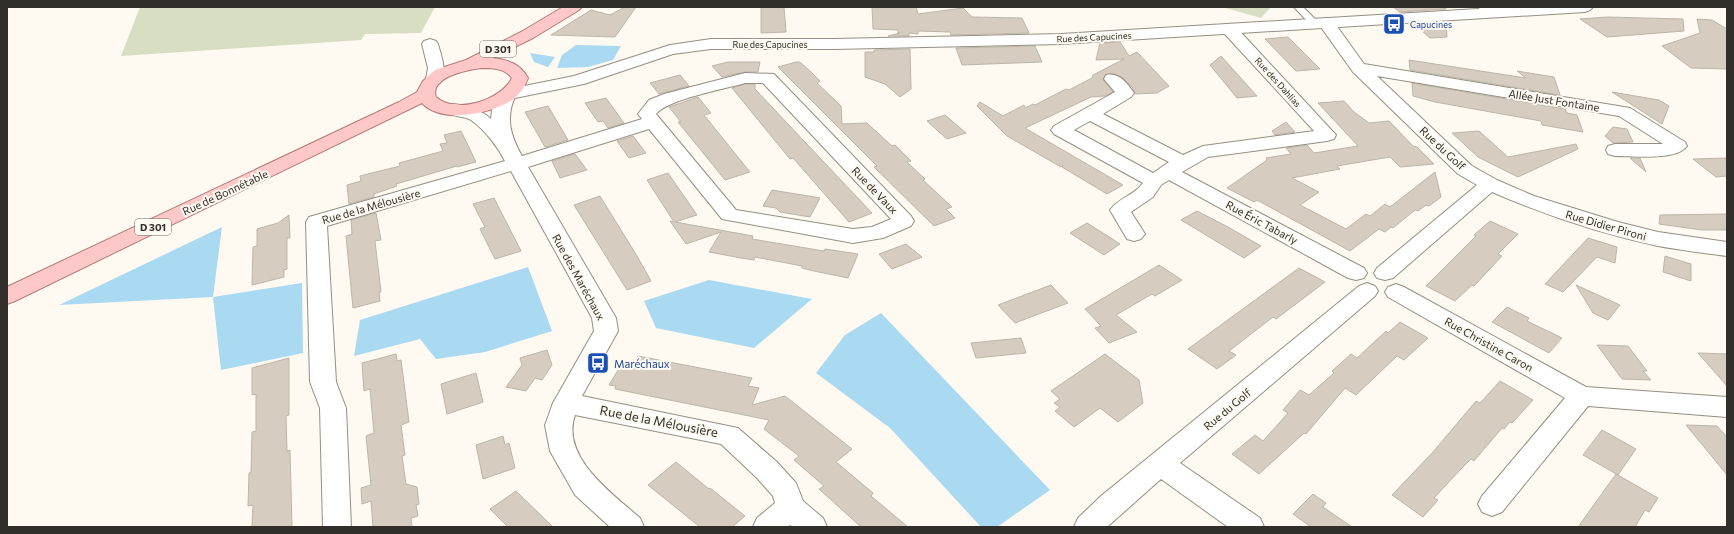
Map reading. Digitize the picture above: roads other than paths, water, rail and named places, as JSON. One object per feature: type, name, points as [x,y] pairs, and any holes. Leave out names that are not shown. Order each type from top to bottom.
[{"type":"main road","name":"D 301","points":[[468,65],[527,35],[574,7]]},
{"type":"main road","name":"D 301","points":[[514,70],[516,49],[527,35]]},
{"type":"main road","points":[[468,65],[492,63],[514,70],[520,78],[519,86],[508,96]]},
{"type":"main road","name":"Rue de Bonnétable","points":[[7,296],[405,106],[445,72],[468,65]]},
{"type":"main road","points":[[430,86],[428,99],[447,108]]},
{"type":"main road","name":"Rue de Bonnétable","points":[[335,140],[404,118],[447,108],[480,107],[508,96]]},
{"type":"street","name":"Rue des Capucines","points":[[508,96],[578,80],[670,50],[711,44],[834,44],[1061,39],[1320,23],[1490,9],[1585,7]]},
{"type":"street","name":"Rue du Golf","points":[[1320,23],[1335,32],[1351,60],[1358,68],[1465,170],[1490,184]]},
{"type":"street","name":"Rue des Dahlias","points":[[1168,172],[1203,152],[1327,135],[1229,29]]},
{"type":"street","points":[[430,86],[436,68],[431,50],[447,63],[468,65]]},
{"type":"street","name":"Allée Just Fontaine","points":[[1358,68],[1624,112],[1678,146],[1667,150],[1615,150]]},
{"type":"street","name":"Rue des Capucines","points":[[514,70],[548,76],[606,71]]},
{"type":"street","name":"Rue de Vaux","points":[[745,78],[768,78],[904,220],[876,233],[853,236],[729,215],[652,122],[647,114],[655,104],[670,98],[745,78]]},
{"type":"street","name":"Rue Éric Tabarly","points":[[1112,79],[1125,92],[1090,114],[1060,130],[1168,172]]},
{"type":"street","name":"Rue des Maréchaux","points":[[508,96],[499,110],[499,116],[511,155]]},
{"type":"street","name":"Rue des Maréchaux","points":[[447,108],[477,116],[511,155],[604,318],[606,330],[566,403],[558,425],[563,450],[585,487],[630,527]]},
{"type":"street","name":"Rue Éric Tabarly","points":[[1090,114],[1168,172],[1362,282],[1383,296],[1392,295],[1391,282]]},
{"type":"street","name":"Rue de la Mélousière","points":[[337,527],[333,408],[323,382],[316,222],[511,155],[652,122]]},
{"type":"street","points":[[1134,234],[1120,210],[1146,193],[1168,172]]},
{"type":"street","points":[[1391,282],[1490,184]]},
{"type":"street","name":"Rue Didier Pironi","points":[[1490,184],[1527,200],[1611,227],[1658,239],[1727,249]]},
{"type":"street","name":"Rue du Golf","points":[[1088,527],[1161,464],[1362,282]]},
{"type":"street","name":"Rue Christine Caron","points":[[1391,282],[1582,396],[1727,407]]},
{"type":"street","points":[[1492,504],[1582,396]]},
{"type":"street","name":"Rue de la Mélousière","points":[[566,403],[729,435],[767,470],[786,491],[790,507]]},
{"type":"street","points":[[1161,464],[1250,527]]},
{"type":"street","points":[[767,527],[790,507],[813,527]]},
{"type":"lane","points":[[1298,7],[1320,23]]},
{"type":"water","points":[[576,45],[621,46],[613,60],[588,67],[557,68],[562,55]]},
{"type":"water","points":[[530,53],[555,57],[548,67],[534,62]]},
{"type":"water","points":[[222,227],[213,297],[59,305]]},
{"type":"water","points":[[528,267],[552,331],[485,352],[436,359],[420,339],[354,356],[360,320]]},
{"type":"water","points":[[709,280],[812,299],[754,348],[656,328],[644,301]]},
{"type":"water","points":[[302,283],[303,353],[221,370],[213,297]]},
{"type":"water","points":[[881,313],[1050,490],[997,527],[981,527],[890,428],[816,373],[845,335]]},
{"type":"place","name":"Capucines","points":[[1394,24]]},
{"type":"place","name":"Maréchaux","points":[[598,363]]}]
